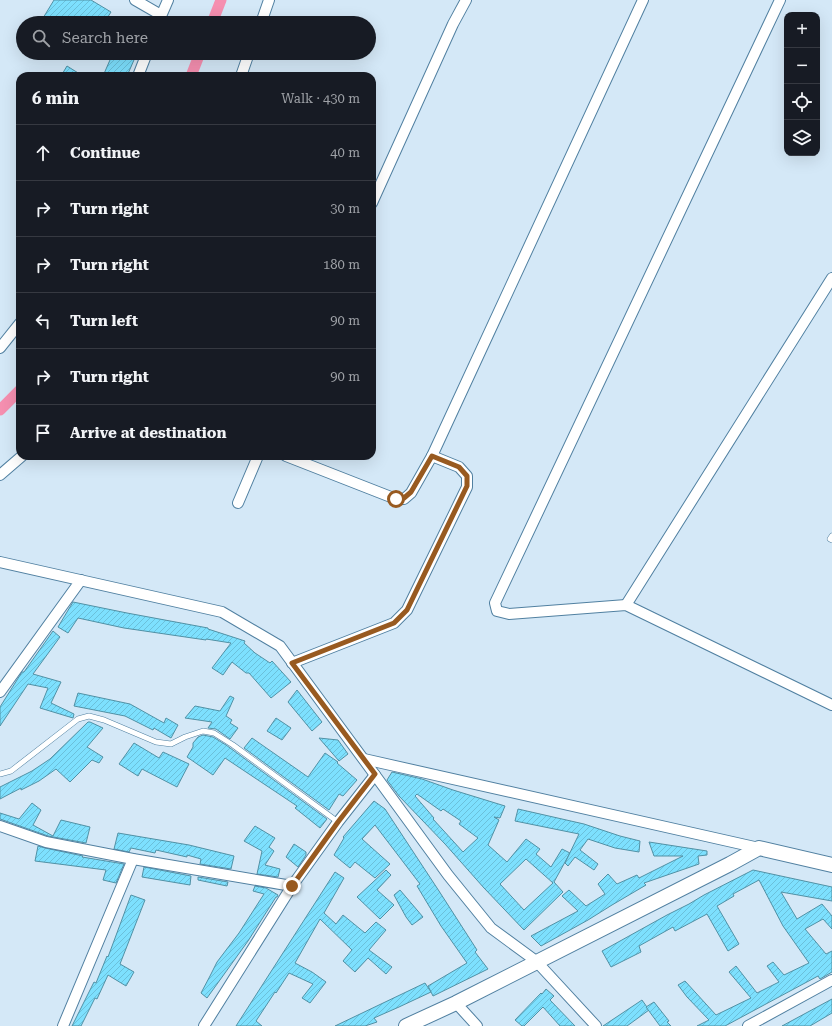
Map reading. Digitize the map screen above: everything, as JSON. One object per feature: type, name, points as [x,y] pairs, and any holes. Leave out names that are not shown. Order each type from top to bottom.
[{"type":"street","points":[[135,0],[155,16]]},
{"type":"street","points":[[160,16],[168,0]]},
{"type":"street","points":[[263,16],[269,0]]},
{"type":"street","points":[[376,194],[453,24],[466,0]]},
{"type":"street","points":[[296,460],[396,499],[404,498],[411,492],[432,456],[643,0]]},
{"type":"street","points":[[780,0],[495,603],[497,611],[509,614],[626,605],[832,705]]},
{"type":"street","points":[[140,72],[144,60]]},
{"type":"street","points":[[242,72],[247,60]]},
{"type":"street","points":[[626,605],[832,278]]},
{"type":"street","points":[[0,348],[16,328]]},
{"type":"street","points":[[292,663],[394,623],[407,610],[467,486],[467,476],[459,467],[432,456]]},
{"type":"street","points":[[0,476],[18,460]]},
{"type":"street","points":[[238,503],[256,460]]},
{"type":"street","points":[[0,562],[222,612],[280,646],[448,875],[491,928],[536,961],[596,1026]]},
{"type":"street","points":[[0,692],[82,580]]},
{"type":"street","points":[[364,759],[832,865]]},
{"type":"street","points":[[204,1026],[292,886],[375,774]]},
{"type":"street","points":[[0,826],[46,842],[133,859],[292,886]]},
{"type":"street","points":[[406,1026],[456,1003],[759,848]]},
{"type":"street","points":[[63,1026],[133,859]]},
{"type":"street","points":[[748,1026],[832,980]]},
{"type":"street","points":[[456,1003],[477,1026]]},
{"type":"lane","points":[[832,536],[830,539],[832,540]]},
{"type":"lane","points":[[0,774],[11,771],[78,719],[88,716],[104,720],[156,742],[171,744],[185,737],[203,732],[214,733],[233,745],[338,822]]},
{"type":"building","points":[[54,0],[91,0],[111,12],[108,16],[44,16]]},
{"type":"building","points":[[110,60],[134,60],[129,72],[105,72]]},
{"type":"building","points":[[67,66],[77,72],[63,72]]},
{"type":"building","points":[[73,602],[208,628],[245,641],[244,643],[255,653],[270,663],[272,661],[291,682],[271,698],[249,673],[246,673],[232,662],[223,675],[212,668],[231,643],[124,628],[78,618],[68,633],[58,627]]},
{"type":"building","points":[[53,631],[60,637],[33,674],[61,682],[51,703],[74,714],[73,718],[40,708],[48,688],[28,684],[0,726],[0,707],[22,672],[24,672]]},
{"type":"building","points":[[297,690],[322,722],[312,731],[288,702]]},
{"type":"building","points":[[78,693],[130,704],[164,723],[166,718],[178,725],[171,738],[154,728],[153,730],[125,716],[74,706]]},
{"type":"building","points":[[230,696],[234,698],[226,716],[232,720],[230,723],[238,728],[230,739],[216,729],[208,728],[212,722],[185,718],[195,706],[220,711]]},
{"type":"building","points":[[276,718],[291,728],[282,740],[267,731]]},
{"type":"building","points":[[88,722],[103,728],[87,747],[103,757],[99,763],[92,760],[70,782],[56,769],[39,781],[0,799],[0,787],[32,771],[50,759]]},
{"type":"building","points":[[203,735],[213,737],[226,745],[327,819],[320,828],[295,808],[297,806],[225,758],[213,775],[187,757],[193,747],[193,743],[198,737]]},
{"type":"building","points":[[252,738],[308,777],[325,753],[338,762],[337,763],[357,780],[343,796],[339,794],[329,810],[244,748]]},
{"type":"building","points":[[319,738],[338,740],[348,754],[339,761]]},
{"type":"building","points":[[134,743],[159,758],[163,752],[189,764],[177,787],[142,769],[138,776],[119,764]]},
{"type":"building","points":[[392,772],[422,779],[505,806],[500,818],[494,817],[499,820],[488,845],[507,862],[526,839],[540,849],[536,854],[551,867],[562,849],[570,853],[554,882],[563,892],[524,930],[399,796],[387,780]],"holes":[[[417,794],[441,811],[443,809],[461,821],[459,824],[478,838],[463,852],[433,819],[434,818],[415,796]],[[526,859],[553,883],[524,910],[500,884]]]},
{"type":"building","points":[[374,801],[385,809],[477,950],[475,952],[488,969],[433,996],[428,986],[467,963],[441,926],[417,886],[420,884],[375,825],[362,839],[390,864],[375,878],[355,862],[350,868],[334,855],[344,838],[343,837]]},
{"type":"building","points":[[32,803],[41,810],[33,825],[53,836],[61,820],[90,827],[86,843],[48,836],[0,819],[0,813],[19,819]]},
{"type":"building","points":[[518,809],[584,824],[640,841],[639,852],[615,848],[588,839],[580,850],[598,864],[594,870],[575,857],[568,866],[565,863],[579,834],[515,821]]},
{"type":"building","points":[[255,826],[275,838],[269,847],[274,851],[265,865],[280,869],[278,877],[257,874],[262,851],[244,841]]},
{"type":"building","points":[[118,833],[189,845],[234,856],[231,869],[200,864],[201,859],[187,855],[187,857],[156,850],[155,853],[131,848],[129,852],[114,849]]},
{"type":"building","points":[[649,842],[707,851],[707,855],[698,856],[699,864],[644,883],[646,885],[541,946],[531,936],[578,911],[562,896],[569,890],[586,906],[605,894],[598,884],[608,874],[617,884],[637,875],[639,878],[683,856],[654,856]]},
{"type":"building","points":[[294,844],[306,852],[306,855],[298,867],[286,857]]},
{"type":"building","points":[[38,846],[83,856],[82,857],[124,864],[116,883],[103,880],[106,870],[35,861]]},
{"type":"building","points":[[144,867],[191,876],[190,885],[142,877]]},
{"type":"building","points":[[386,870],[391,875],[377,890],[394,905],[380,919],[357,897]]},
{"type":"building","points":[[753,870],[832,887],[832,901],[781,892],[797,919],[822,904],[832,916],[832,929],[823,919],[805,929],[826,954],[832,951],[832,972],[820,979],[818,976],[725,1026],[697,1026],[709,1020],[687,997],[678,985],[685,981],[716,1015],[751,998],[729,972],[736,966],[757,993],[779,982],[767,966],[773,962],[784,975],[809,963],[783,926],[759,880],[733,894],[734,896],[717,906],[739,944],[728,951],[707,914],[675,931],[673,927],[639,946],[641,952],[611,967],[602,951]]},
{"type":"building","points":[[335,872],[344,878],[324,913],[336,924],[343,915],[365,933],[376,922],[386,930],[369,950],[392,967],[386,974],[368,958],[355,972],[343,961],[352,950],[320,919],[295,963],[312,972],[326,982],[310,1003],[302,998],[313,984],[289,973],[256,1021],[262,1026],[236,1026]]},
{"type":"building","points":[[198,877],[228,882],[227,886],[198,880]]},
{"type":"building","points":[[255,886],[266,888],[278,895],[248,941],[207,998],[201,993],[217,962],[239,933],[264,894],[253,891]]},
{"type":"building","points":[[400,890],[423,917],[412,925],[394,895]]},
{"type":"building","points":[[131,895],[145,900],[120,964],[134,972],[126,986],[108,975],[97,999],[95,998],[81,1026],[72,1026],[94,982],[96,983],[107,956],[108,957]]},
{"type":"building","points":[[425,983],[431,992],[374,1018],[377,1022],[365,1026],[335,1026]]},
{"type":"building","points":[[546,989],[554,996],[550,1000],[575,1026],[560,1026],[543,1007],[524,1026],[515,1020]]},
{"type":"building","points":[[832,999],[832,1013],[810,1026],[782,1026]]},
{"type":"building","points":[[642,1000],[649,1010],[627,1026],[603,1026]]},
{"type":"building","points":[[654,1002],[669,1021],[667,1022],[671,1026],[660,1026],[646,1007]]},
{"type":"waterway","points":[[215,16],[221,0]]},
{"type":"waterway","points":[[193,72],[197,60]]},
{"type":"waterway","points":[[0,410],[16,394]]},
{"type":"route","points":[[292,886],[375,774],[292,663],[394,623],[407,610],[467,486],[467,476],[459,467],[432,456],[411,492],[404,498],[396,499]]}]
